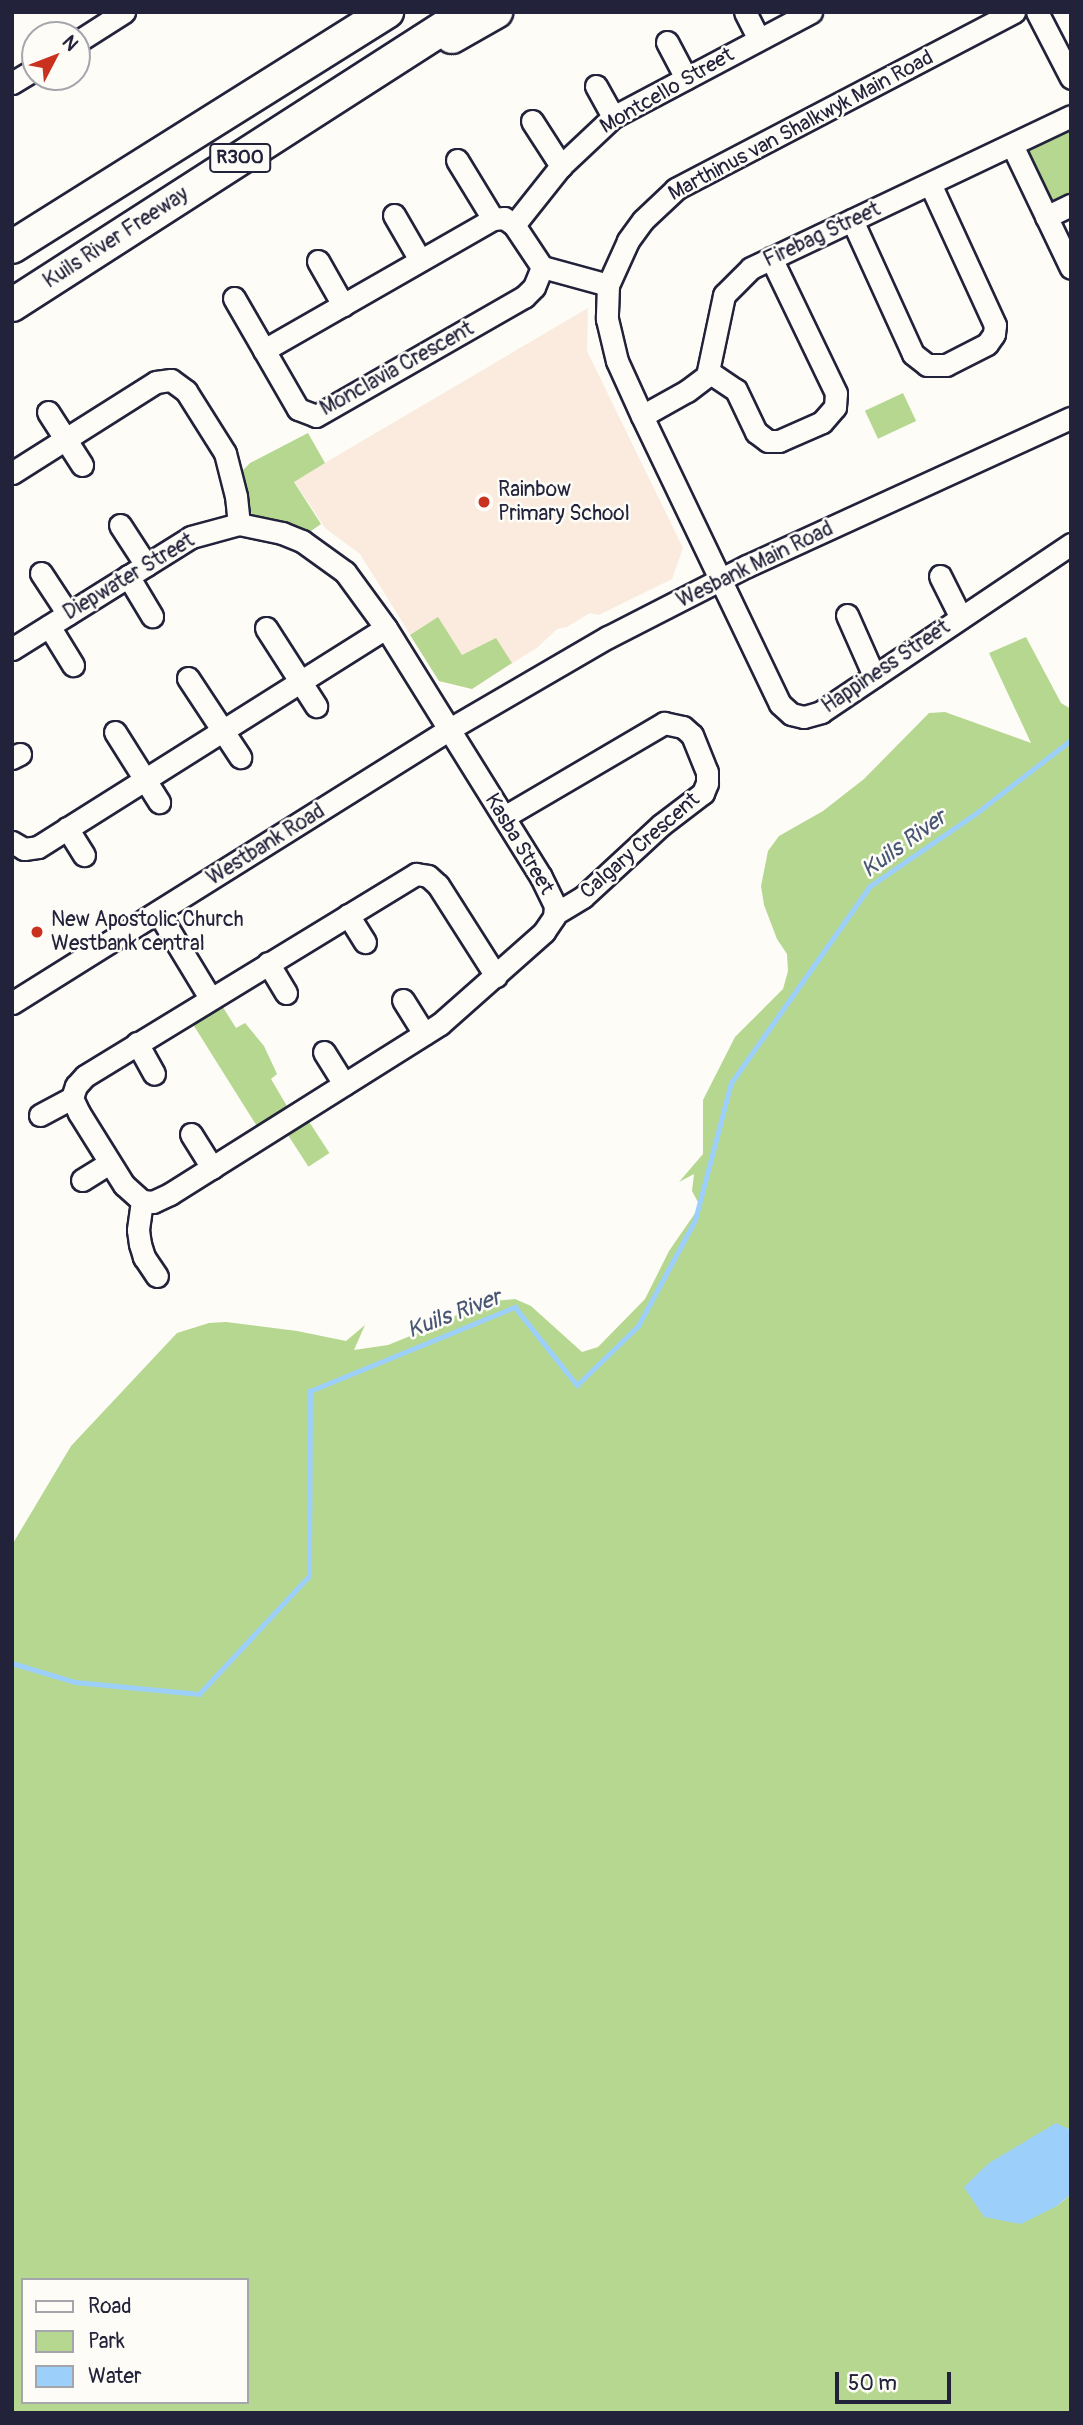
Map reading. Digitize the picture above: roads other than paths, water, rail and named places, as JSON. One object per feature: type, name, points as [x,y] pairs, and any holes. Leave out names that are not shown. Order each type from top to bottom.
[{"type":"highway","points":[[346,38],[377,12]]},
{"type":"highway","name":"R300","points":[[12,247],[387,12]]},
{"type":"highway","name":"Kuils River Freeway","points":[[12,305],[468,12]]},
{"type":"highway","points":[[407,51],[458,36],[496,12]]},
{"type":"street","points":[[91,33],[124,12]]},
{"type":"street","points":[[745,12],[759,39]]},
{"type":"street","name":"Montcello Street","points":[[514,225],[561,166],[613,117],[811,12]]},
{"type":"street","name":"Marthinus van Shalkwyk Main Road","points":[[721,579],[642,416],[617,361],[609,334],[608,285],[628,241],[643,220],[676,189],[1014,12]]},
{"type":"street","points":[[1037,12],[1071,78]]},
{"type":"street","points":[[667,42],[686,78]]},
{"type":"street","points":[[596,86],[613,117]]},
{"type":"street","name":"Firebag Street","points":[[709,372],[724,295],[741,276],[771,258],[1071,116]]},
{"type":"street","points":[[532,121],[561,166]]},
{"type":"street","points":[[1012,145],[1071,268]]},
{"type":"street","points":[[457,160],[493,219]]},
{"type":"street","points":[[852,220],[913,354],[927,365],[946,365],[987,344],[994,334],[995,325],[930,184]]},
{"type":"street","points":[[1046,216],[1071,205]]},
{"type":"street","points":[[394,215],[421,260]]},
{"type":"street","points":[[264,350],[493,219],[504,218],[514,225],[542,267],[608,285]]},
{"type":"street","points":[[642,416],[687,391],[709,372],[736,390],[755,432],[768,441],[779,441],[822,422],[835,407],[836,393],[771,258]]},
{"type":"street","points":[[318,261],[343,305]]},
{"type":"street","name":"Monclavia Crescent","points":[[234,298],[298,409],[306,414],[321,415],[524,297],[534,286],[542,267]]},
{"type":"street","points":[[12,473],[156,382],[172,380],[186,391],[225,453],[236,496],[239,524]]},
{"type":"street","points":[[48,412],[82,465]]},
{"type":"street","name":"Wesbank Main Road","points":[[448,730],[569,659],[721,579],[1071,418]]},
{"type":"street","name":"Diepwater Street","points":[[12,649],[191,537],[239,524],[282,533],[302,541],[335,562],[352,580],[386,628],[448,730]]},
{"type":"street","points":[[120,525],[152,616]]},
{"type":"street","name":"Happiness Street","points":[[721,579],[780,704],[791,714],[804,718],[816,715],[1071,544]]},
{"type":"street","points":[[41,573],[68,614]]},
{"type":"street","points":[[940,576],[960,616]]},
{"type":"street","points":[[847,615],[874,676]]},
{"type":"street","points":[[49,626],[73,665]]},
{"type":"street","points":[[266,628],[316,706]]},
{"type":"street","points":[[12,842],[21,848],[31,849],[386,628]]},
{"type":"street","points":[[188,678],[240,757]]},
{"type":"street","name":"Calgary Crescent","points":[[504,817],[664,723],[676,724],[692,735],[707,772],[703,793],[661,825],[583,897],[556,913]]},
{"type":"street","name":"Kasba Street","points":[[142,1201],[161,1199],[424,1034],[462,1007],[544,932],[556,913],[550,891],[448,730]]},
{"type":"street","name":"Westbank Road","points":[[12,1003],[448,730]]},
{"type":"street","points":[[115,732],[159,802]]},
{"type":"street","points":[[67,828],[84,855]]},
{"type":"street","points":[[40,1115],[72,1098],[76,1086],[85,1076],[412,875],[428,876],[438,885],[496,976]]},
{"type":"street","points":[[158,912],[210,998]]},
{"type":"street","points":[[348,915],[365,942]]},
{"type":"street","points":[[268,964],[286,992]]},
{"type":"street","points":[[403,1000],[424,1034]]},
{"type":"street","points":[[137,1043],[154,1074]]},
{"type":"street","points":[[324,1052],[344,1084]]},
{"type":"street","points":[[72,1098],[109,1163],[131,1194],[142,1201],[138,1230],[140,1244],[144,1257],[157,1276]]},
{"type":"street","points":[[191,1134],[212,1168]]},
{"type":"street","points":[[82,1180],[109,1163]]},
{"type":"water","points":[[1056,2123],[1071,2130],[1071,2194],[1057,2206],[1021,2224],[984,2217],[964,2187],[989,2163]]},
{"type":"waterway","name":"Kuils River","points":[[12,1663],[75,1682],[199,1694],[309,1576],[310,1391],[515,1307],[577,1385],[638,1326],[695,1220],[731,1083],[870,886],[975,814],[1071,740]]},
{"type":"place","name":"Rainbow Primary School","points":[[484,502]]},
{"type":"place","name":"New Apostolic Church Westbank central","points":[[37,932]]}]
